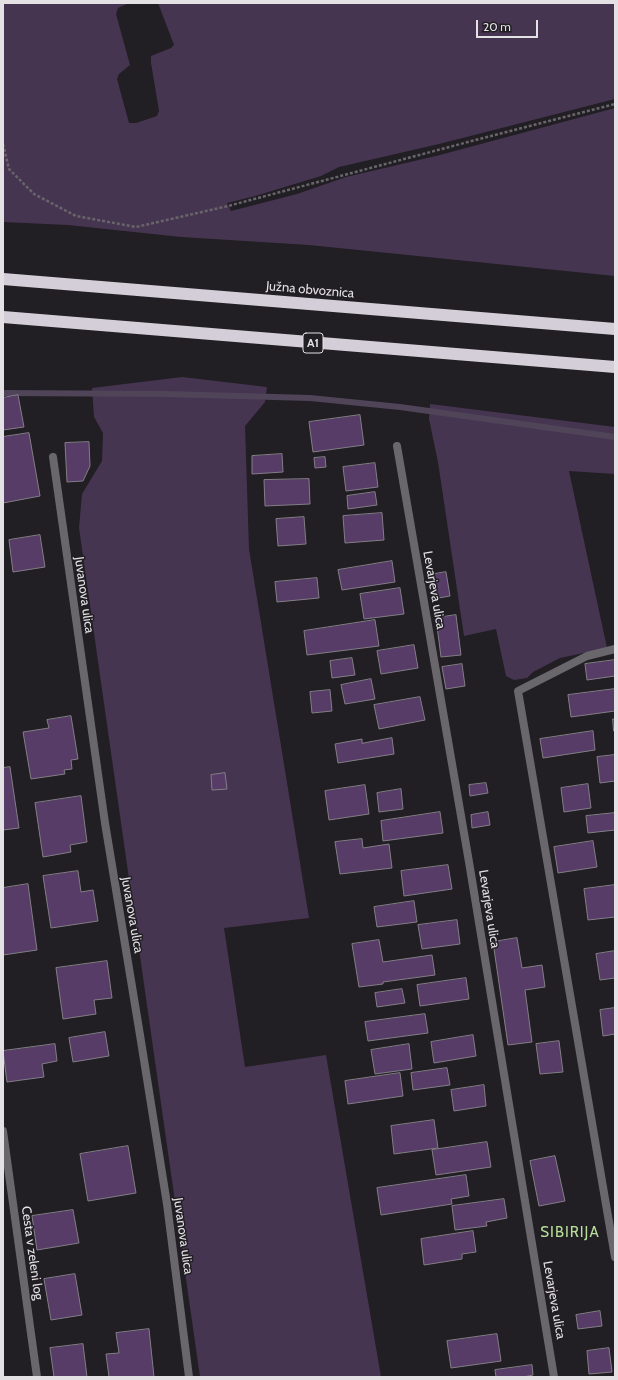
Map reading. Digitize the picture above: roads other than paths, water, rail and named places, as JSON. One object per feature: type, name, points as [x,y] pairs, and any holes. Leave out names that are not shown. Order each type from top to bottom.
[{"type":"highway","points":[[3,275],[20,280]]},
{"type":"highway","name":"Južna obvoznica","points":[[3,279],[615,329]]},
{"type":"highway","name":"A1","points":[[6,318],[615,367]]},
{"type":"street","name":"Levarjeva ulica","points":[[397,446],[469,862],[554,1377]]},
{"type":"street","name":"Juvanova ulica","points":[[53,457],[104,823],[167,1204],[189,1377]]},
{"type":"street","points":[[615,649],[588,656],[518,691],[615,1257]]},
{"type":"street","name":"Cesta v zeleni log","points":[[3,1131],[37,1377]]},
{"type":"waterway","points":[[3,393],[166,394],[310,398],[400,407],[615,437]]},
{"type":"district","name":"SIBIRIJA","points":[[570,1233]]}]
